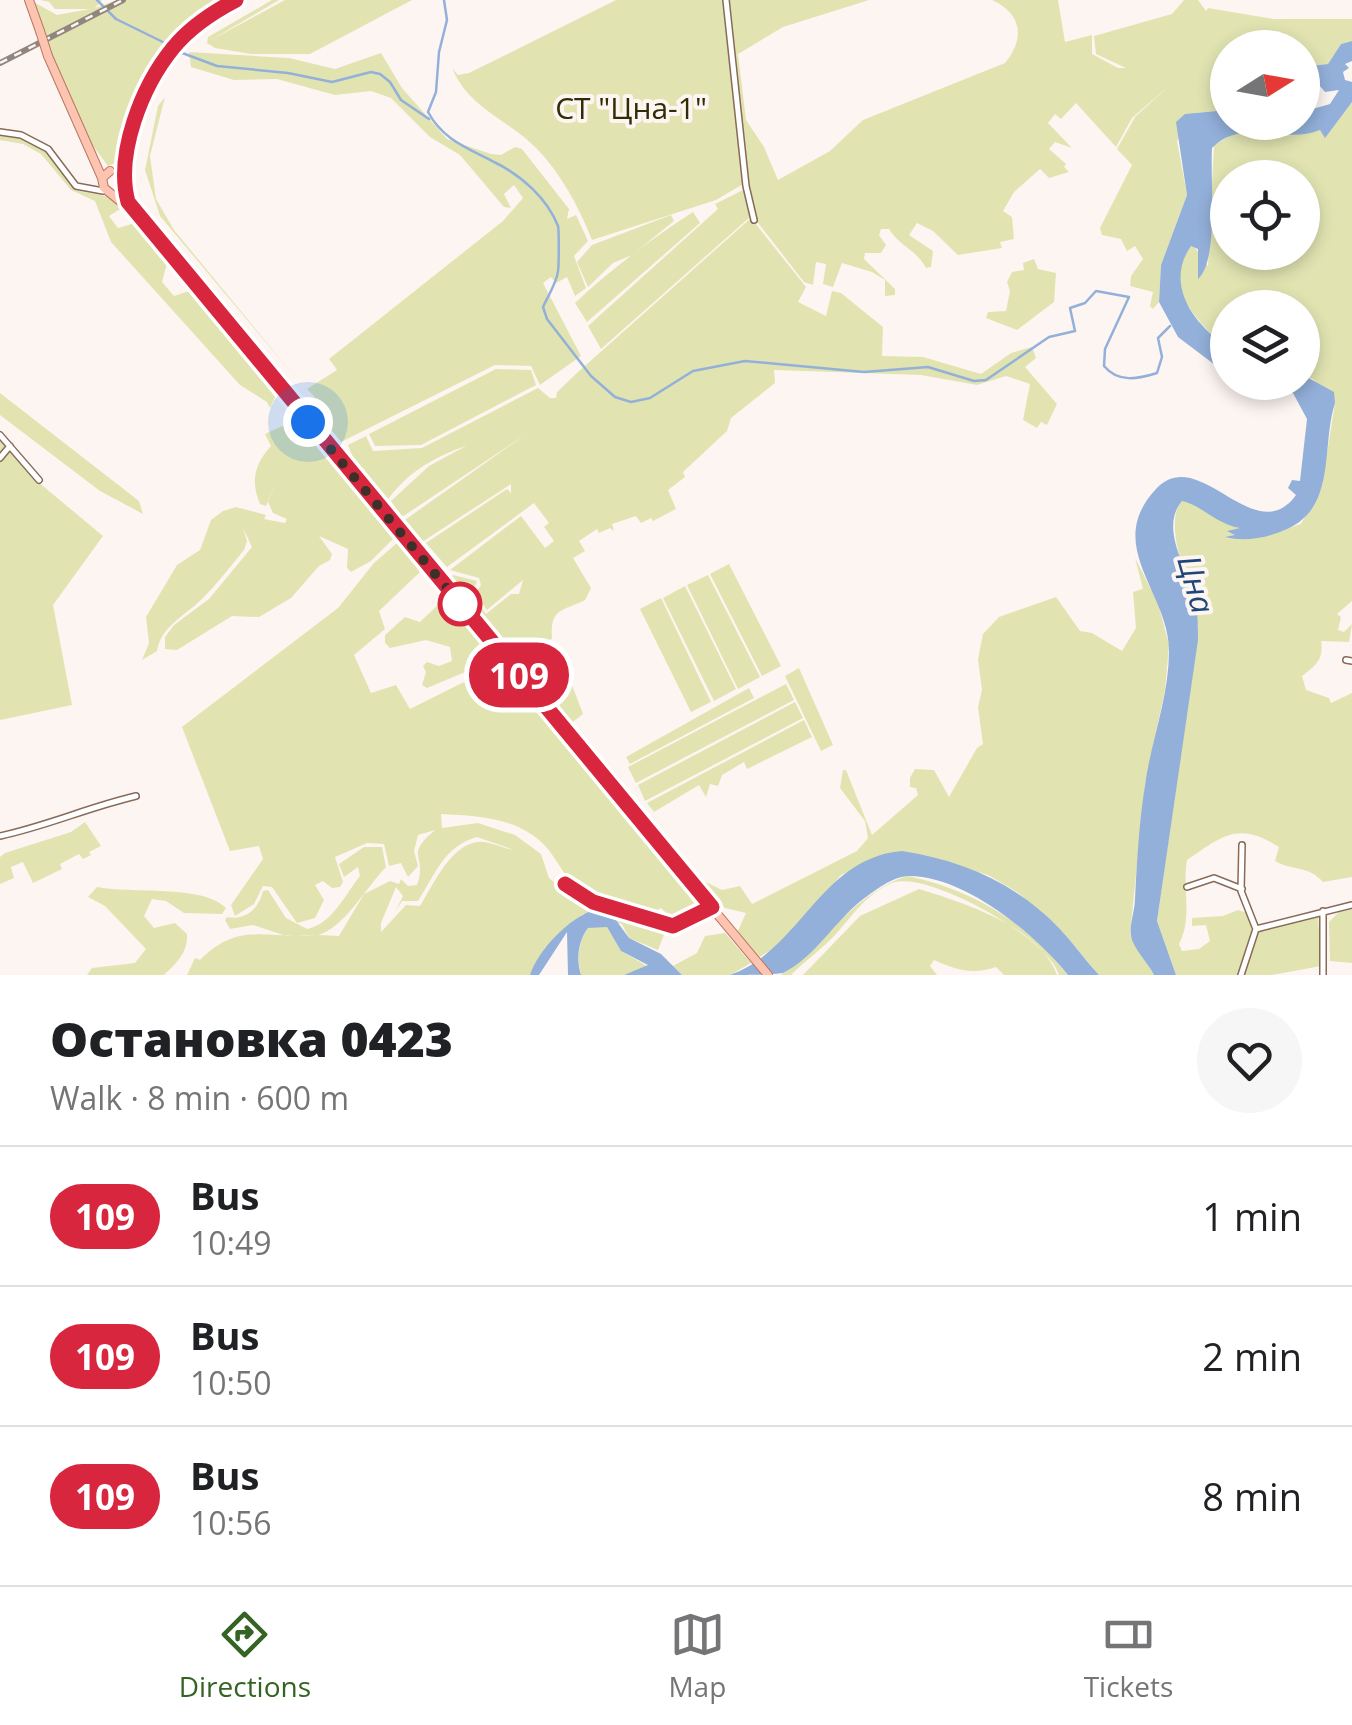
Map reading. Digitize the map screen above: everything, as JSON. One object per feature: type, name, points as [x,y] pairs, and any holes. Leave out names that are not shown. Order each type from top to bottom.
[{"type":"main road","points":[[29,0],[48,56],[93,156],[107,175],[122,182],[131,210]]},
{"type":"main road","points":[[110,192],[118,190],[122,182],[144,98],[169,53],[206,18],[236,0]]},
{"type":"main road","points":[[126,160],[107,175],[104,188],[131,210],[768,975]]},
{"type":"street","points":[[726,0],[746,186],[754,220]]},
{"type":"street","points":[[0,132],[21,135],[43,146],[58,158],[74,185],[110,192]]},
{"type":"street","points":[[88,189],[107,175]]},
{"type":"street","points":[[0,435],[39,480]]},
{"type":"street","points":[[0,458],[10,446]]},
{"type":"street","points":[[0,836],[136,796]]},
{"type":"street","points":[[1242,845],[1242,889],[1256,929],[1242,975]]},
{"type":"street","points":[[1187,887],[1214,878],[1242,889]]},
{"type":"street","points":[[565,884],[593,902],[673,926],[712,907]]},
{"type":"street","points":[[1256,929],[1352,905]]},
{"type":"street","points":[[1323,911],[1323,975]]},
{"type":"green space","points":[[40,0],[102,0],[95,8],[118,0],[44,38],[32,1],[57,15],[90,9],[55,9]]},
{"type":"green space","points":[[122,0],[231,0],[209,11],[151,76],[122,160],[108,166],[87,138],[45,41]]},
{"type":"green space","points":[[272,0],[279,0],[211,40],[285,0],[412,0],[310,54],[251,54],[207,43],[208,37]]},
{"type":"green space","name":"СТ \"Цна-1\"","points":[[616,0],[723,0],[745,183],[716,200],[592,240],[573,198],[546,159],[474,99],[452,68],[458,75],[469,73]]},
{"type":"green space","points":[[728,0],[869,0],[783,27],[738,54],[746,120],[764,147],[778,180],[830,151],[863,120],[1005,63],[1016,44],[1017,27],[1009,12],[992,0],[1058,0],[1065,42],[1092,35],[1092,54],[1118,68],[1126,68],[1096,54],[1094,36],[1172,14],[1184,0],[1198,0],[1206,11],[1208,8],[1273,19],[1352,19],[1352,41],[1341,44],[1328,64],[1320,65],[1320,30],[1210,30],[1210,112],[1195,113],[1177,141],[1187,195],[1161,265],[1159,302],[1153,309],[1153,292],[1130,286],[1131,276],[1143,259],[1135,246],[1127,251],[1121,239],[1102,235],[1100,228],[1132,165],[1117,149],[1135,117],[1170,85],[1132,118],[1116,147],[1076,103],[1061,119],[1055,114],[1048,123],[1072,148],[1055,142],[1049,149],[1069,172],[1049,178],[1040,169],[1014,192],[1003,211],[1012,217],[1014,239],[1000,242],[1002,248],[958,255],[933,231],[917,223],[909,235],[933,251],[931,267],[926,268],[889,229],[881,229],[879,235],[886,245],[881,253],[865,253],[864,259],[895,289],[895,295],[885,296],[885,280],[872,272],[842,263],[833,287],[823,284],[826,264],[816,262],[813,285],[804,282],[752,215]]},
{"type":"green space","points":[[189,52],[289,58],[335,69],[381,53],[402,88],[447,139],[491,154],[501,155],[515,147],[522,149],[569,209],[567,219],[576,215],[588,241],[574,256],[586,288],[575,296],[567,277],[556,283],[551,277],[543,283],[581,356],[540,385],[531,366],[495,365],[337,444],[302,404],[305,398],[315,397],[307,389],[337,370],[329,359],[503,221],[523,198],[514,185],[504,194],[511,208],[504,207],[460,155],[430,137],[391,98],[371,91],[335,95],[277,79],[234,80],[191,67]]},
{"type":"green space","points":[[165,97],[150,156],[156,199],[174,230],[300,383],[160,216],[145,170],[158,106]]},
{"type":"green space","points":[[1352,102],[1352,601],[1337,614],[1341,617],[1338,630],[1344,632],[1352,624],[1349,642],[1321,641],[1318,662],[1302,676],[1306,690],[1329,698],[1331,703],[1352,693],[1352,877],[1323,882],[1312,873],[1281,864],[1275,861],[1279,847],[1252,834],[1220,839],[1187,860],[1186,914],[1179,944],[1182,951],[1199,949],[1210,941],[1206,925],[1192,926],[1192,918],[1223,916],[1238,910],[1247,913],[1250,921],[1247,952],[1237,975],[1176,975],[1157,921],[1198,628],[1177,543],[1176,512],[1182,501],[1197,506],[1225,523],[1244,528],[1239,536],[1226,538],[1236,539],[1301,524],[1322,485],[1335,403],[1320,387],[1320,290],[1210,290],[1210,332],[1185,299],[1178,271],[1182,257],[1193,245],[1208,266],[1210,226],[1210,270],[1320,270],[1320,160],[1213,160],[1214,145],[1223,140],[1320,140],[1320,130],[1324,134]]},
{"type":"green space","points":[[0,135],[22,139],[50,153],[75,190],[106,197],[122,208],[109,216],[118,228],[135,223],[168,260],[162,282],[174,296],[189,291],[198,295],[278,391],[270,408],[240,385],[111,242],[95,201],[71,190],[41,154],[23,144],[0,140]]},
{"type":"green space","points":[[745,189],[750,217],[601,349],[588,326],[718,209],[715,204]]},
{"type":"green space","points":[[693,212],[700,223],[587,322],[575,303],[632,254]]},
{"type":"green space","points":[[671,215],[674,221],[632,255],[613,263],[588,287],[577,262],[592,245]]},
{"type":"green space","points":[[751,218],[806,287],[798,302],[826,316],[832,291],[841,293],[883,327],[882,356],[923,357],[981,374],[1011,353],[1032,347],[1036,358],[1025,367],[1057,404],[1047,425],[1041,422],[1037,428],[1023,420],[1030,384],[1006,376],[977,385],[921,375],[774,370],[775,383],[731,418],[727,431],[668,490],[676,509],[653,521],[651,518],[641,523],[636,516],[612,524],[614,531],[610,528],[599,533],[597,529],[579,541],[585,551],[573,558],[591,588],[585,600],[555,616],[552,639],[537,644],[542,651],[517,667],[449,580],[453,575],[477,581],[472,594],[486,614],[511,594],[519,594],[523,580],[487,610],[475,594],[481,585],[479,578],[450,570],[521,516],[545,548],[554,541],[544,527],[549,523],[534,503],[447,567],[426,543],[507,489],[511,493],[511,484],[419,544],[402,522],[525,435],[399,519],[391,511],[395,507],[391,501],[429,466],[466,446],[420,469],[400,485],[384,506],[353,468],[356,465],[348,445],[366,436],[373,451],[422,448],[538,388],[556,398],[557,392],[577,373]]},
{"type":"green space","points":[[1034,259],[1038,269],[1056,273],[1054,302],[1017,330],[986,318],[988,312],[1006,311],[1010,291],[1007,282],[1012,272],[1024,270],[1023,263]]},
{"type":"green space","points":[[496,369],[531,370],[536,385],[421,445],[375,446],[369,434]]},
{"type":"green space","points":[[0,393],[139,501],[143,514],[100,491],[0,415]]},
{"type":"green space","points":[[298,419],[351,488],[359,490],[392,530],[394,538],[371,561],[351,572],[347,568],[348,549],[319,536],[332,554],[330,560],[319,566],[291,598],[259,617],[232,616],[177,650],[165,649],[165,637],[174,625],[209,599],[252,547],[243,528],[247,541],[244,550],[208,593],[169,628],[157,651],[142,660],[149,643],[146,617],[177,565],[200,550],[211,520],[236,507],[285,523],[287,519],[273,513],[268,502],[276,481],[266,506],[260,504],[256,473],[271,446],[265,434]]},
{"type":"green space","points":[[0,438],[37,481],[103,536],[53,605],[72,705],[0,720]]},
{"type":"green space","points":[[398,542],[420,572],[379,611],[385,629],[354,655],[371,693],[396,685],[410,709],[462,683],[504,669],[702,906],[675,921],[661,908],[649,915],[597,901],[577,889],[543,843],[531,834],[503,821],[441,814],[442,828],[478,823],[515,835],[541,854],[549,878],[582,905],[663,926],[665,932],[658,950],[629,938],[622,924],[583,914],[545,948],[530,975],[187,975],[195,958],[200,960],[228,940],[254,934],[284,935],[253,925],[230,929],[225,920],[251,912],[263,891],[268,890],[286,918],[307,929],[316,926],[337,908],[360,876],[358,867],[344,877],[339,864],[364,847],[382,847],[386,867],[337,925],[318,935],[339,936],[364,894],[390,881],[399,884],[401,879],[408,886],[417,885],[420,875],[418,851],[435,830],[418,835],[414,851],[418,866],[408,877],[401,863],[389,866],[384,844],[367,843],[335,857],[343,882],[332,888],[323,881],[315,885],[324,900],[315,918],[297,923],[272,887],[263,886],[254,904],[235,916],[231,905],[263,859],[259,846],[230,851],[182,727],[338,608],[374,563]],"holes":[[[477,837],[514,850],[484,842],[463,848],[446,865],[420,906],[406,905],[381,932],[396,887],[403,896],[395,912],[402,901],[418,901],[456,847]]]},
{"type":"green space","points":[[1135,558],[1158,603],[1169,645],[1165,690],[1145,784],[1130,935],[1154,975],[1099,975],[1057,926],[1017,892],[988,875],[902,851],[841,875],[784,942],[758,958],[737,933],[746,913],[725,908],[702,880],[722,890],[740,886],[752,904],[857,851],[868,838],[865,821],[840,788],[843,770],[872,835],[918,795],[916,788],[910,787],[915,769],[934,770],[949,797],[983,744],[978,659],[983,634],[999,617],[1056,597],[1080,631],[1092,633],[1122,651],[1136,628],[1133,592],[1143,589]]},
{"type":"green space","points":[[729,564],[781,666],[762,676],[710,574]]},
{"type":"green space","points":[[708,575],[760,677],[738,689],[687,585]]},
{"type":"green space","points":[[685,586],[736,689],[714,701],[663,598]]},
{"type":"green space","points":[[661,598],[711,702],[691,712],[640,609]]},
{"type":"green space","points":[[442,601],[492,654],[487,663],[427,688],[422,685],[426,672],[423,666],[427,662],[439,666],[452,661],[450,647],[426,640],[390,648],[385,635],[405,617],[420,622]]},
{"type":"green space","points":[[550,662],[572,685],[583,714],[566,727],[542,697],[544,691],[535,676]]},
{"type":"green space","points":[[799,668],[833,745],[821,751],[785,676]]},
{"type":"green space","points":[[786,684],[794,700],[636,783],[628,767]]},
{"type":"green space","points":[[749,688],[754,698],[630,764],[626,757]]},
{"type":"green space","points":[[795,702],[803,718],[645,801],[638,785]]},
{"type":"green space","points":[[804,720],[812,737],[747,769],[744,762],[722,775],[718,786],[710,784],[706,797],[699,785],[654,812],[647,803]]},
{"type":"green space","points":[[85,822],[101,846],[89,852],[91,855],[83,859],[79,854],[60,864],[62,869],[33,883],[23,862],[11,867],[14,878],[0,884],[0,857],[5,853],[71,832]]},
{"type":"green space","points":[[908,876],[955,890],[997,911],[1034,939],[1068,975],[1059,975],[1033,943],[984,910],[930,886],[908,881],[892,883],[875,893],[791,975],[781,975],[858,904],[891,882]]},
{"type":"green space","points":[[97,887],[184,893],[215,900],[226,908],[222,914],[184,913],[166,901],[152,899],[144,916],[154,928],[175,923],[187,934],[184,952],[177,962],[164,975],[87,975],[92,968],[135,963],[146,949],[105,906],[88,897]]},
{"type":"green space","points":[[919,889],[978,909],[1017,930],[1048,958],[1057,975],[1004,975],[996,967],[965,970],[934,960],[930,966],[937,975],[803,975],[860,916]]},
{"type":"green space","points":[[1352,909],[1352,963],[1330,961],[1329,922],[1339,912]]},
{"type":"green space","points":[[1318,915],[1321,966],[1272,975],[1243,975],[1257,930]]},
{"type":"green space","points":[[607,927],[621,951],[647,966],[624,975],[581,975],[582,939],[588,928]]},
{"type":"green space","points":[[725,933],[751,963],[730,975],[682,975],[673,966],[697,953],[705,936]]},
{"type":"water","points":[[1352,41],[1352,61],[1345,64],[1349,68],[1343,72],[1345,80],[1352,82],[1352,102],[1325,138],[1320,130],[1320,107],[1330,104],[1339,90],[1325,92],[1320,86],[1320,65],[1328,64],[1341,44]]},
{"type":"water","points":[[1210,112],[1210,140],[1223,140],[1212,148],[1210,160],[1210,246],[1205,269],[1198,279],[1198,249],[1191,246],[1181,275],[1187,302],[1210,332],[1210,361],[1178,337],[1159,302],[1161,265],[1187,195],[1176,122],[1185,114]]},
{"type":"water","points":[[1320,384],[1334,392],[1320,491],[1303,519],[1272,535],[1240,539],[1225,537],[1235,535],[1227,531],[1240,528],[1189,503],[1182,501],[1176,511],[1174,534],[1195,598],[1198,640],[1157,921],[1176,975],[1154,975],[1135,945],[1131,928],[1143,799],[1169,651],[1160,609],[1137,550],[1141,510],[1156,489],[1173,478],[1190,478],[1263,512],[1280,509],[1296,495],[1288,488],[1292,480],[1300,481],[1307,419],[1297,400],[1320,400]]},
{"type":"water","points":[[902,851],[967,868],[1007,887],[1043,912],[1099,975],[1068,975],[1037,942],[997,910],[953,886],[909,876],[890,881],[862,900],[805,958],[783,973],[730,975],[775,946],[851,870],[874,857]]},
{"type":"water","points":[[594,910],[613,916],[629,938],[661,954],[682,975],[624,975],[648,965],[621,951],[607,927],[588,928],[585,933],[579,951],[581,975],[568,975],[567,932],[539,975],[530,975],[556,936]]},
{"type":"waterway","points":[[97,0],[116,19],[169,45]]},
{"type":"waterway","points":[[444,0],[447,20],[439,52],[436,92],[428,112],[449,136],[514,174],[547,206],[558,226],[559,248],[557,275],[543,307],[547,319],[591,376],[615,397],[631,402],[650,398],[693,371],[745,361],[864,372],[928,367],[974,381],[986,380],[1049,337],[1075,331],[1070,308],[1085,303],[1096,291],[1129,297],[1105,349],[1104,366],[1116,375],[1136,378],[1157,373],[1162,357],[1158,338],[1170,326]]},
{"type":"waterway","points":[[177,51],[217,66],[332,82],[371,72],[380,74],[401,100],[429,119]]},
{"type":"railway","points":[[0,63],[123,0]]},
{"type":"bus line","name":"109","points":[[236,0],[182,38],[152,81],[138,112],[126,160],[122,183],[128,202],[712,907],[673,926],[593,902],[565,884]]},
{"type":"route","points":[[308,422],[466,611],[460,604]]},
{"type":"water label","name":"Цна","points":[[1197,584]]}]
